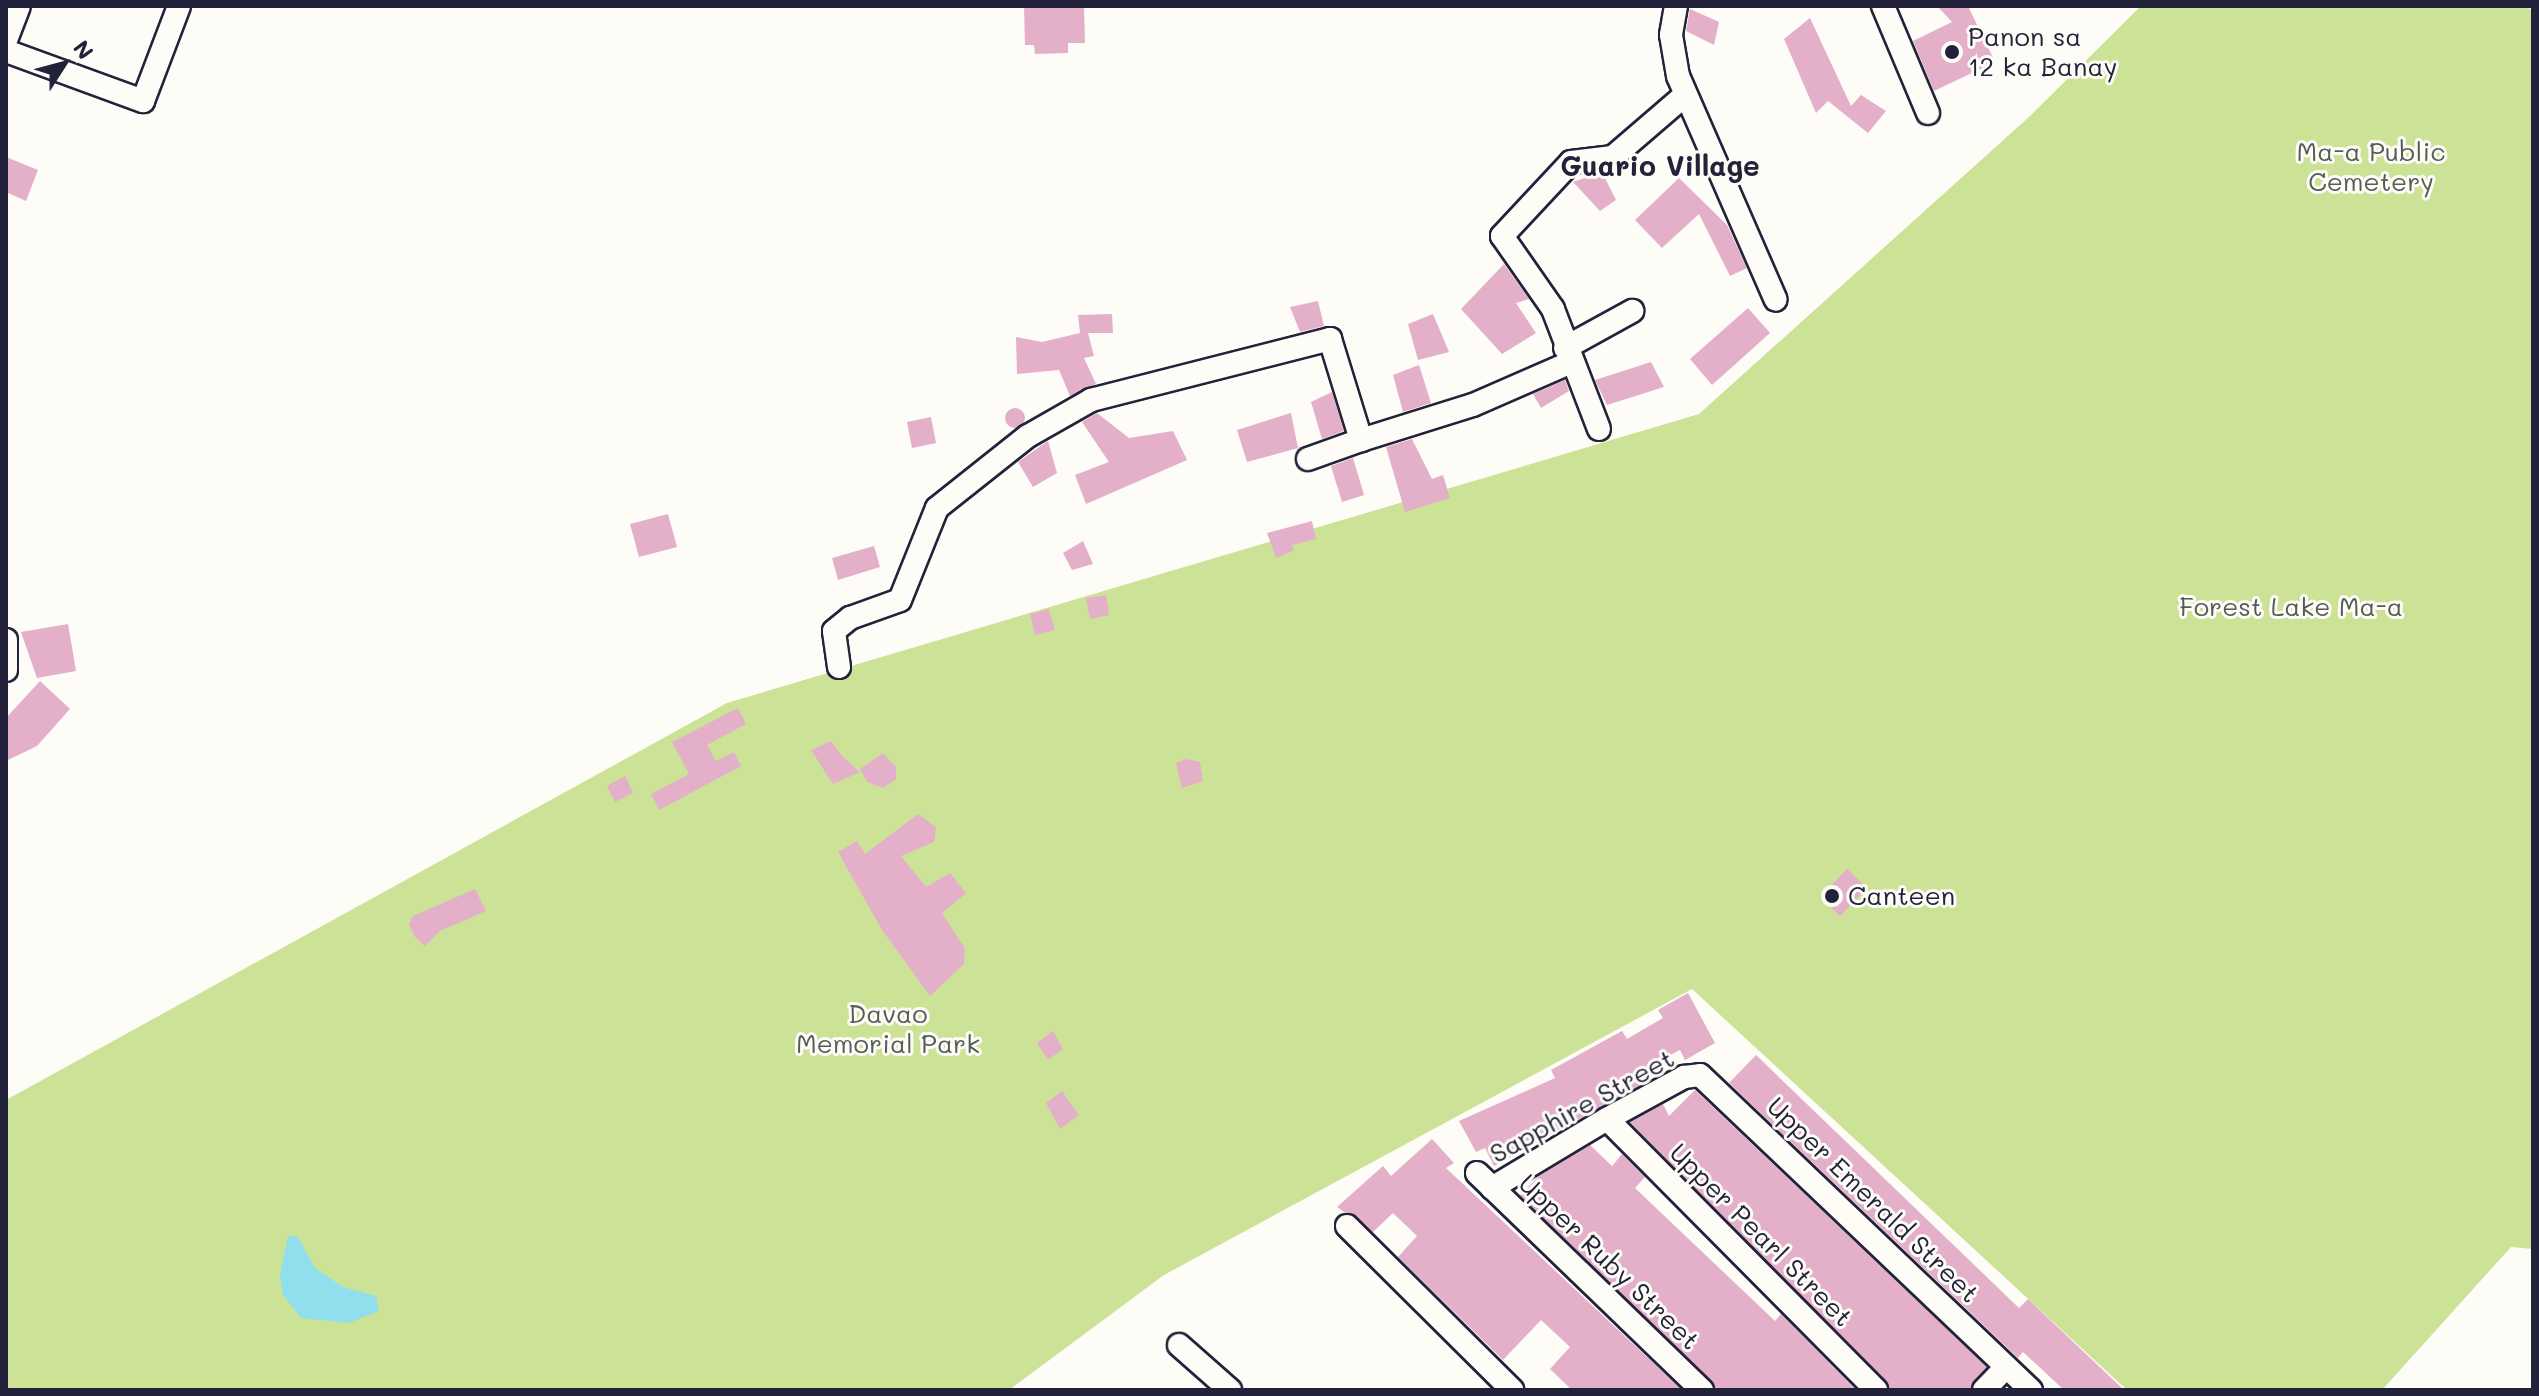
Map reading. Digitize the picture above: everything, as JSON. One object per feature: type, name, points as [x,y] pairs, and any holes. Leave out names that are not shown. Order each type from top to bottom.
[{"type":"street","points":[[6,40],[19,6]]},
{"type":"street","points":[[6,51],[143,101],[179,6]]},
{"type":"street","points":[[1676,6],[1673,55],[1685,95],[1776,300]]},
{"type":"street","points":[[1883,6],[1928,113]]},
{"type":"street","points":[[1599,429],[1541,287],[1502,236],[1571,162],[1613,157],[1685,95]]},
{"type":"street","points":[[1308,459],[1473,405],[1567,356],[1632,311]]},
{"type":"street","points":[[839,667],[834,631],[850,618],[900,600],[937,508],[968,478],[1069,409],[1330,339],[1361,440]]},
{"type":"street","points":[[6,640],[6,670]]},
{"type":"street","name":"Sapphire Street","points":[[1484,1181],[1684,1077],[1700,1075]]},
{"type":"street","name":"Upper Emerald Street","points":[[1700,1075],[2031,1390]]},
{"type":"street","name":"Upper Pearl Street","points":[[1607,1119],[1876,1390]]},
{"type":"street","name":"Upper Ruby Street","points":[[1484,1181],[1702,1390]]},
{"type":"street","points":[[1347,1226],[1512,1390]]},
{"type":"street","points":[[1179,1345],[1230,1390]]},
{"type":"street","points":[[1984,1390],[2005,1368]]},
{"type":"green space","name":"Davao Memorial Park","points":[[2141,6],[2526,6],[2533,11],[2533,1249],[2511,1247],[2382,1390],[2127,1390],[1692,989],[1164,1275],[1009,1390],[6,1390],[6,1100],[727,703],[1699,414],[2029,117]]},
{"type":"water","points":[[288,1236],[298,1237],[315,1268],[343,1287],[376,1296],[379,1311],[349,1323],[301,1318],[283,1295],[280,1275]]},
{"type":"building","points":[[1024,6],[1084,6],[1085,43],[1068,43],[1068,53],[1035,54],[1034,45],[1025,45]]},
{"type":"building","name":"Panon sa 12 ka Banay","points":[[1937,6],[1968,6],[1995,62],[1934,91],[1913,41],[1952,22]]},
{"type":"building","points":[[1690,9],[1719,22],[1714,45],[1686,31]]},
{"type":"building","points":[[1810,18],[1851,106],[1861,95],[1886,111],[1868,133],[1828,101],[1816,113],[1784,39]]},
{"type":"building","points":[[6,157],[38,170],[26,201],[6,192]]},
{"type":"building","points":[[1602,172],[1616,200],[1600,211],[1573,182]]},
{"type":"building","points":[[1679,178],[1727,225],[1747,268],[1730,276],[1699,214],[1662,248],[1635,220]]},
{"type":"building","points":[[1504,264],[1529,299],[1516,303],[1536,333],[1502,354],[1461,309]]},
{"type":"building","points":[[1318,301],[1324,326],[1300,332],[1290,307]]},
{"type":"building","points":[[1748,308],[1770,333],[1712,385],[1690,359]]},
{"type":"building","points":[[1112,314],[1113,333],[1088,333],[1094,356],[1084,358],[1096,384],[1070,396],[1059,370],[1017,374],[1016,337],[1042,342],[1080,333],[1078,315]]},
{"type":"building","points":[[1433,314],[1449,352],[1418,360],[1408,324]]},
{"type":"building","points":[[1651,362],[1664,387],[1607,405],[1595,380]]},
{"type":"building","points":[[1419,365],[1431,403],[1403,412],[1393,375]]},
{"type":"building","points":[[1565,380],[1569,391],[1541,408],[1533,394]]},
{"type":"building","points":[[1332,392],[1344,431],[1322,439],[1311,402]]},
{"type":"building","points":[[1015,408],[1022,411],[1025,418],[1022,425],[1015,428],[1008,425],[1005,418],[1008,411]]},
{"type":"building","points":[[1097,413],[1129,438],[1173,431],[1187,460],[1086,504],[1075,475],[1109,462],[1082,422]]},
{"type":"building","points":[[1291,413],[1298,448],[1247,462],[1237,430]]},
{"type":"building","points":[[931,417],[936,443],[912,448],[907,422]]},
{"type":"building","points":[[1412,439],[1432,479],[1443,475],[1450,498],[1405,512],[1386,447]]},
{"type":"building","points":[[1048,441],[1057,473],[1033,487],[1018,462]]},
{"type":"building","points":[[1353,458],[1364,495],[1342,502],[1331,466]]},
{"type":"building","points":[[668,514],[677,547],[639,557],[630,524]]},
{"type":"building","points":[[1312,521],[1316,539],[1292,545],[1294,550],[1276,558],[1267,533]]},
{"type":"building","points":[[1083,541],[1093,564],[1072,570],[1063,553]]},
{"type":"building","points":[[874,546],[880,567],[838,580],[832,558]]},
{"type":"building","points":[[1106,595],[1109,615],[1090,619],[1086,598]]},
{"type":"building","points":[[1049,609],[1055,630],[1035,635],[1030,614]]},
{"type":"building","points":[[68,624],[76,671],[37,678],[21,632]]},
{"type":"building","points":[[40,681],[70,709],[37,746],[6,761],[6,718]]},
{"type":"building","points":[[738,708],[746,724],[707,745],[716,761],[734,752],[741,766],[659,810],[651,794],[689,774],[672,742]]},
{"type":"building","points":[[831,741],[860,772],[833,784],[811,750]]},
{"type":"building","points":[[883,753],[896,767],[896,779],[883,788],[867,782],[860,769]]},
{"type":"building","points":[[1186,759],[1200,762],[1203,781],[1182,788],[1176,763]]},
{"type":"building","points":[[625,776],[633,793],[615,802],[607,786]]},
{"type":"building","points":[[918,814],[936,827],[934,842],[901,856],[926,887],[950,873],[966,893],[942,913],[965,949],[964,964],[930,996],[882,930],[838,852],[857,841],[865,854]]},
{"type":"building","points":[[1847,869],[1867,888],[1840,916],[1820,897]]},
{"type":"building","points":[[475,889],[486,911],[440,931],[425,946],[415,937],[409,925],[413,916]]},
{"type":"building","points":[[1688,993],[1715,1043],[1685,1060],[1680,1050],[1643,1069],[1649,1080],[1494,1166],[1485,1148],[1476,1152],[1459,1121],[1555,1078],[1551,1070],[1622,1031],[1627,1039],[1663,1018],[1658,1010]]},
{"type":"building","points":[[1053,1031],[1063,1049],[1048,1060],[1037,1043]]},
{"type":"building","points":[[1756,1055],[2019,1308],[2028,1299],[2124,1390],[2064,1390],[2023,1352],[2018,1358],[1729,1083]]},
{"type":"building","points":[[1695,1090],[1987,1367],[1970,1390],[1890,1390],[1630,1122],[1663,1104],[1669,1116]]},
{"type":"building","points":[[1062,1091],[1079,1115],[1060,1129],[1046,1103]]},
{"type":"building","points":[[1432,1139],[1454,1163],[1446,1168],[1682,1390],[1572,1390],[1550,1369],[1570,1347],[1541,1320],[1503,1360],[1398,1257],[1417,1236],[1393,1213],[1373,1232],[1337,1207],[1383,1166],[1391,1176]]},
{"type":"building","points":[[1590,1145],[1612,1166],[1622,1154],[1645,1177],[1635,1188],[1775,1321],[1781,1314],[1856,1390],[1716,1390],[1520,1195],[1539,1176]]},
{"type":"place","name":"Panon sa 12 ka Banay","points":[[1952,52]]},
{"type":"place","name":"Canteen","points":[[1832,896]]},
{"type":"district","name":"Guario Village","points":[[1660,165]]},
{"type":"park label","name":"Ma-a Public Cemetery","points":[[2371,167]]},
{"type":"park label","name":"Forest Lake Ma-a","points":[[2291,607]]}]
